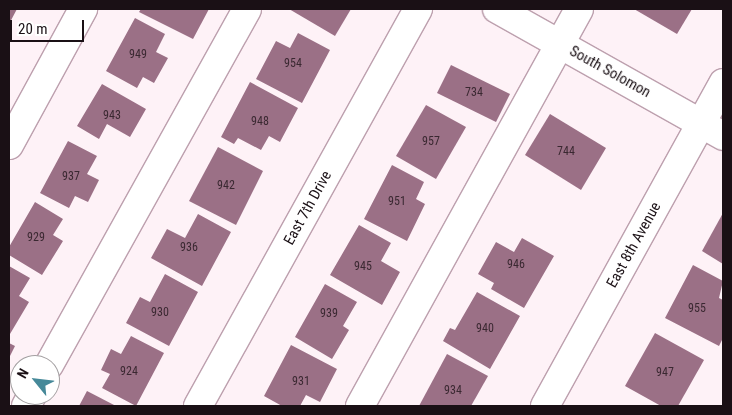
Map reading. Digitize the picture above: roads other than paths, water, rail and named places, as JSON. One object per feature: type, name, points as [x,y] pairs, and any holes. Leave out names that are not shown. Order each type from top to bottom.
[{"type":"street","points":[[9,145],[83,9]]},
{"type":"street","points":[[55,355],[247,9]]},
{"type":"street","name":"East 7th Drive","points":[[198,406],[418,9]]},
{"type":"street","name":"South Solomon","points":[[497,9],[712,130]]},
{"type":"street","points":[[360,406],[580,9]]},
{"type":"street","name":"East 8th Avenue","points":[[545,406],[712,130],[723,84]]}]
